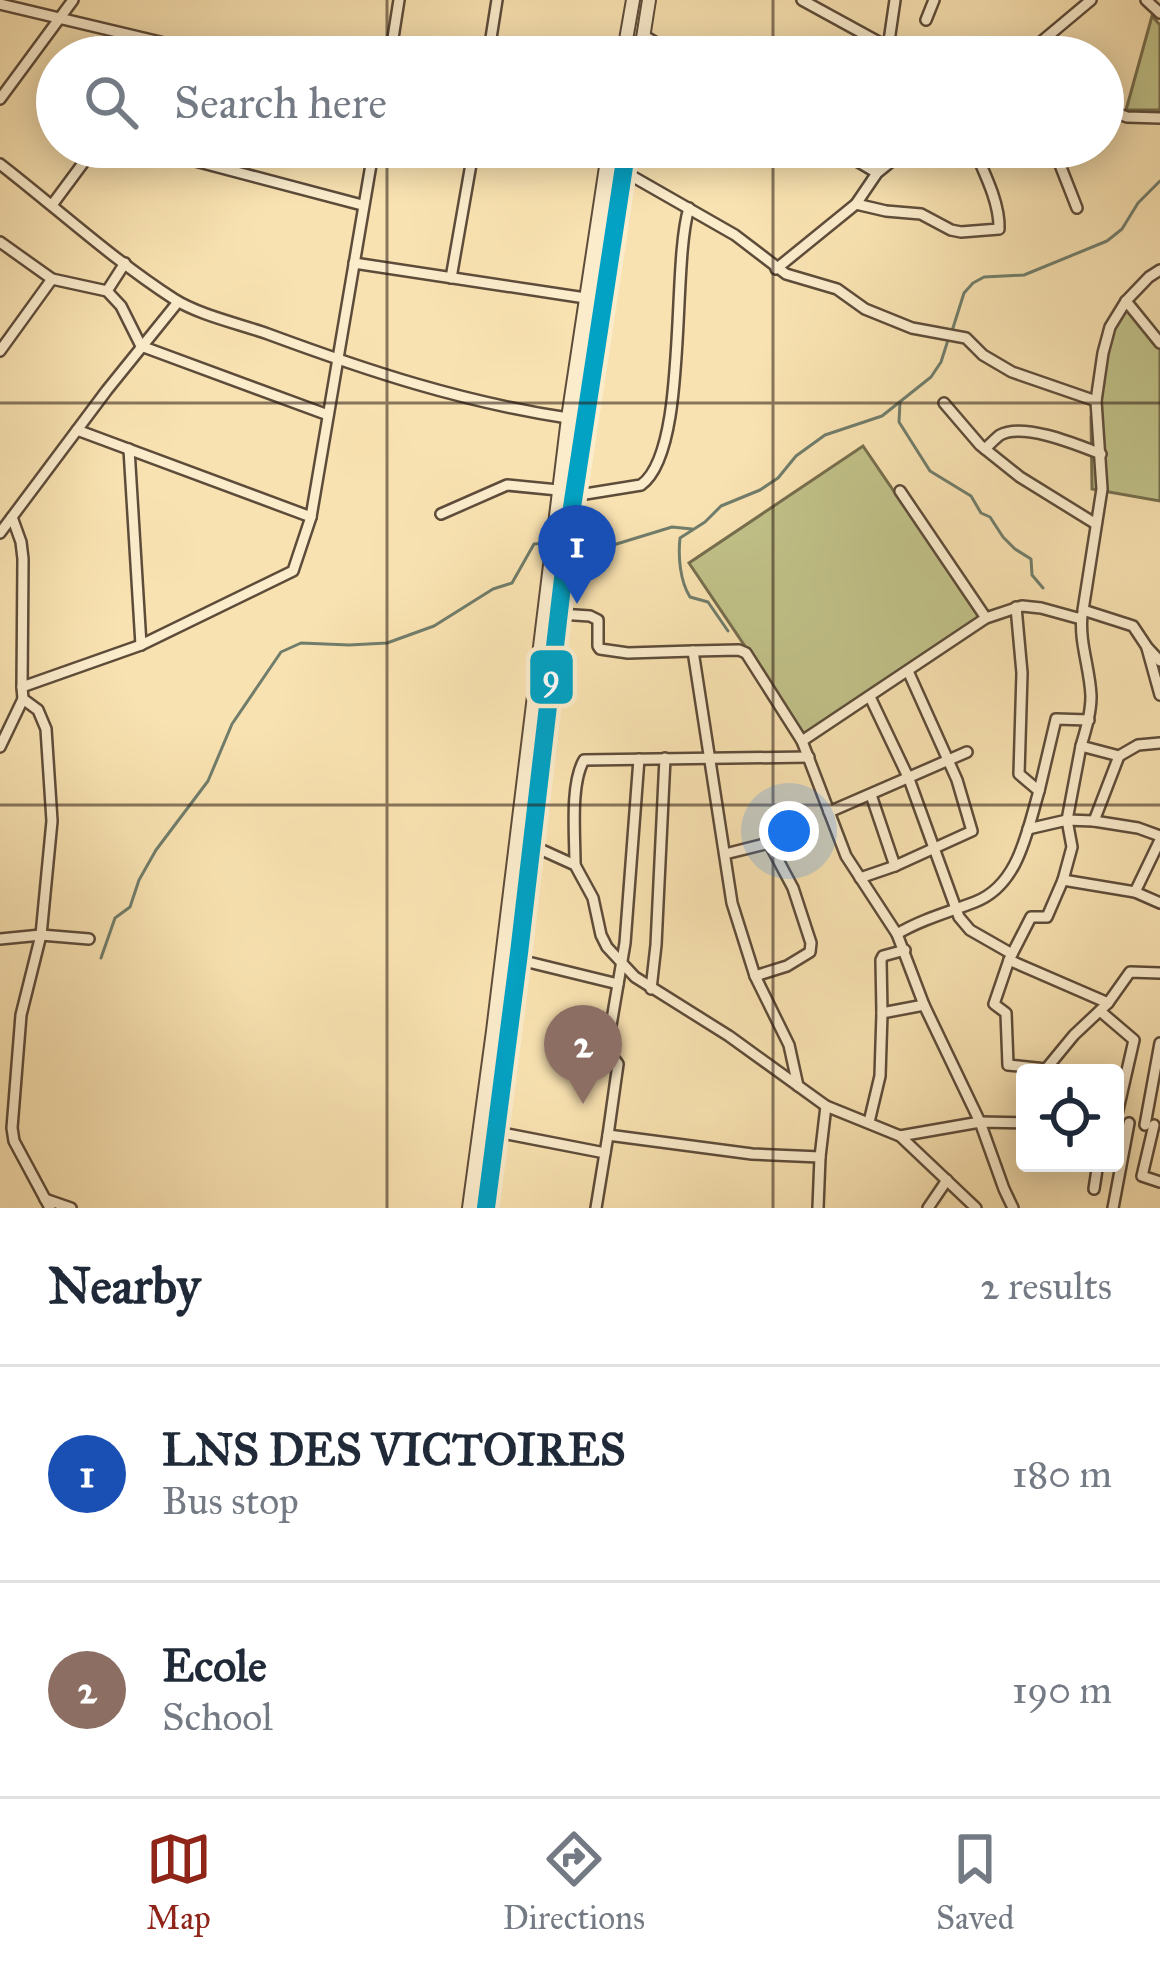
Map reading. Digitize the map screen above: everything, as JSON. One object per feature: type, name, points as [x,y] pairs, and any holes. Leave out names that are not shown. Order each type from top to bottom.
[{"type":"street","points":[[46,36],[74,0]]},
{"type":"street","points":[[393,36],[399,0]]},
{"type":"street","points":[[491,36],[496,0]]},
{"type":"street","points":[[627,36],[633,0]]},
{"type":"street","points":[[643,35],[649,0]]},
{"type":"street","points":[[802,0],[866,36]]},
{"type":"street","points":[[890,36],[895,0]]},
{"type":"street","points":[[926,20],[934,0]]},
{"type":"street","points":[[1048,36],[1091,0]]},
{"type":"street","points":[[1146,0],[1160,13]]},
{"type":"street","points":[[0,4],[139,36]]},
{"type":"street","points":[[0,99],[36,50]]},
{"type":"street","points":[[1124,116],[1160,118]]},
{"type":"street","points":[[0,164],[178,302],[444,394],[568,418]]},
{"type":"street","points":[[52,205],[79,168]]},
{"type":"street","points":[[222,168],[362,205]]},
{"type":"street","points":[[23,693],[141,645],[293,572],[311,517],[370,168]]},
{"type":"street","points":[[451,278],[470,168]]},
{"type":"street","points":[[469,1208],[568,418],[606,168]]},
{"type":"street","points":[[486,1208],[520,960],[573,496],[624,168]]},
{"type":"street","points":[[869,168],[877,173]]},
{"type":"street","points":[[776,269],[856,204],[883,168]]},
{"type":"street","points":[[856,204],[920,214],[951,230],[999,230],[982,168]]},
{"type":"street","points":[[1061,168],[1077,208]]},
{"type":"street","points":[[623,171],[735,235],[776,269],[837,290],[865,309],[912,328],[966,338],[1012,372],[1096,401]]},
{"type":"street","points":[[573,496],[641,485],[658,464],[679,332],[682,238],[689,208]]},
{"type":"street","points":[[0,242],[52,279],[107,291],[121,306],[142,346],[328,415]]},
{"type":"street","points":[[355,262],[602,301]]},
{"type":"street","points":[[107,291],[125,263]]},
{"type":"street","points":[[1016,1065],[1008,1064],[1006,1012],[994,1004],[1031,917],[1047,917],[1072,847],[1067,820],[1089,720],[1082,615],[1102,490],[1096,401],[1108,334],[1138,287],[1160,270]]},
{"type":"street","points":[[0,351],[52,279]]},
{"type":"street","points":[[0,533],[178,302]]},
{"type":"street","points":[[1126,302],[1160,343]]},
{"type":"street","points":[[944,403],[985,449],[1027,482],[1096,524]]},
{"type":"street","points":[[77,430],[311,517]]},
{"type":"street","points":[[985,449],[1008,432],[1053,437],[1101,454]]},
{"type":"street","points":[[129,449],[141,645]]},
{"type":"street","points":[[441,514],[507,485],[559,490]]},
{"type":"street","points":[[900,491],[986,618]]},
{"type":"street","points":[[0,747],[23,693],[23,559],[12,517]]},
{"type":"street","points":[[1016,608],[1022,673],[1019,774],[1039,791]]},
{"type":"street","points":[[802,741],[986,618],[1016,608],[1041,608],[1133,626],[1160,661]]},
{"type":"street","points":[[560,614],[598,620],[601,649],[746,653],[802,741],[841,846],[905,950],[924,1005],[980,1122],[1013,1208]]},
{"type":"street","points":[[1147,647],[1160,694]]},
{"type":"street","points":[[693,651],[732,903],[755,976],[789,1045],[798,1086]]},
{"type":"street","points":[[860,878],[972,831],[957,780],[908,671]]},
{"type":"street","points":[[23,693],[44,718],[52,821],[41,935],[21,1015],[12,1136],[48,1203],[71,1208]]},
{"type":"street","points":[[870,697],[908,779],[955,908],[970,930],[1104,1007],[1134,1040],[1124,1084]]},
{"type":"street","points":[[4,710],[17,711]]},
{"type":"street","points":[[897,934],[998,888],[1015,864],[1028,830],[1056,719],[1089,720]]},
{"type":"street","points":[[1094,820],[1120,756],[1132,747],[1160,743]]},
{"type":"street","points":[[1081,746],[1120,756]]},
{"type":"street","points":[[830,812],[967,752]]},
{"type":"street","points":[[809,758],[588,758],[579,767],[575,865],[593,898],[607,947],[651,989],[729,1036],[826,1106],[900,1136],[976,1208]]},
{"type":"street","points":[[651,989],[665,758]]},
{"type":"street","points":[[596,1208],[618,1064],[607,1049],[628,919],[638,759]]},
{"type":"street","points":[[872,795],[895,866]]},
{"type":"street","points":[[1028,830],[1067,820],[1094,820],[1160,838],[1135,892]]},
{"type":"street","points":[[725,854],[769,843],[793,888],[811,943],[810,952],[800,960],[755,976]]},
{"type":"street","points":[[533,847],[575,865]]},
{"type":"street","points":[[1063,880],[1135,892],[1160,903]]},
{"type":"street","points":[[0,939],[41,935],[89,939]]},
{"type":"street","points":[[869,1122],[880,1076],[881,960],[905,950]]},
{"type":"street","points":[[520,960],[618,984]]},
{"type":"street","points":[[1052,1064],[1130,973],[1160,973]]},
{"type":"street","points":[[882,1013],[924,1005]]},
{"type":"street","points":[[1160,1043],[1153,1125],[1142,1176],[1160,1182]]},
{"type":"street","points":[[0,1093],[14,1095]]},
{"type":"street","points":[[818,1208],[826,1106]]},
{"type":"street","points":[[900,1136],[980,1122],[1016,1123]]},
{"type":"street","points":[[1124,1123],[1153,1125]]},
{"type":"street","points":[[1112,1208],[1130,1123]]},
{"type":"street","points":[[497,1132],[605,1153]]},
{"type":"street","points":[[608,1135],[752,1154],[820,1156]]},
{"type":"street","points":[[1094,1189],[1097,1172]]},
{"type":"street","points":[[928,1208],[947,1180]]},
{"type":"green space","points":[[1152,16],[1160,25],[1160,110],[1126,110]]},
{"type":"green space","points":[[1126,306],[1160,349],[1160,501],[1092,489],[1091,417],[1112,328]]},
{"type":"green space","points":[[863,446],[981,619],[806,737],[689,563]]},
{"type":"waterway","points":[[952,331],[964,293],[973,283],[984,277],[1024,275],[1107,241],[1160,181]]},
{"type":"waterway","points":[[728,631],[708,602],[690,597],[680,569],[680,538],[721,506],[778,478],[796,456],[825,435],[882,416],[931,377],[948,340]]},
{"type":"waterway","points":[[900,402],[899,422],[930,471],[971,496],[1003,537],[1031,559],[1032,575],[1043,588]]},
{"type":"waterway","points":[[574,545],[610,546],[672,527],[692,529]]},
{"type":"waterway","points":[[101,958],[115,918],[130,907],[156,850],[208,781],[232,724],[281,652],[301,643],[387,643],[434,626],[493,589],[512,583],[534,544],[547,543]]},
{"type":"transit line","name":"9","points":[[486,1208],[569,527],[624,168]]},
{"type":"place","name":"LNS DES VICTOIRES","points":[[577,604]]},
{"type":"place","name":"Ecole","points":[[583,1104]]}]
